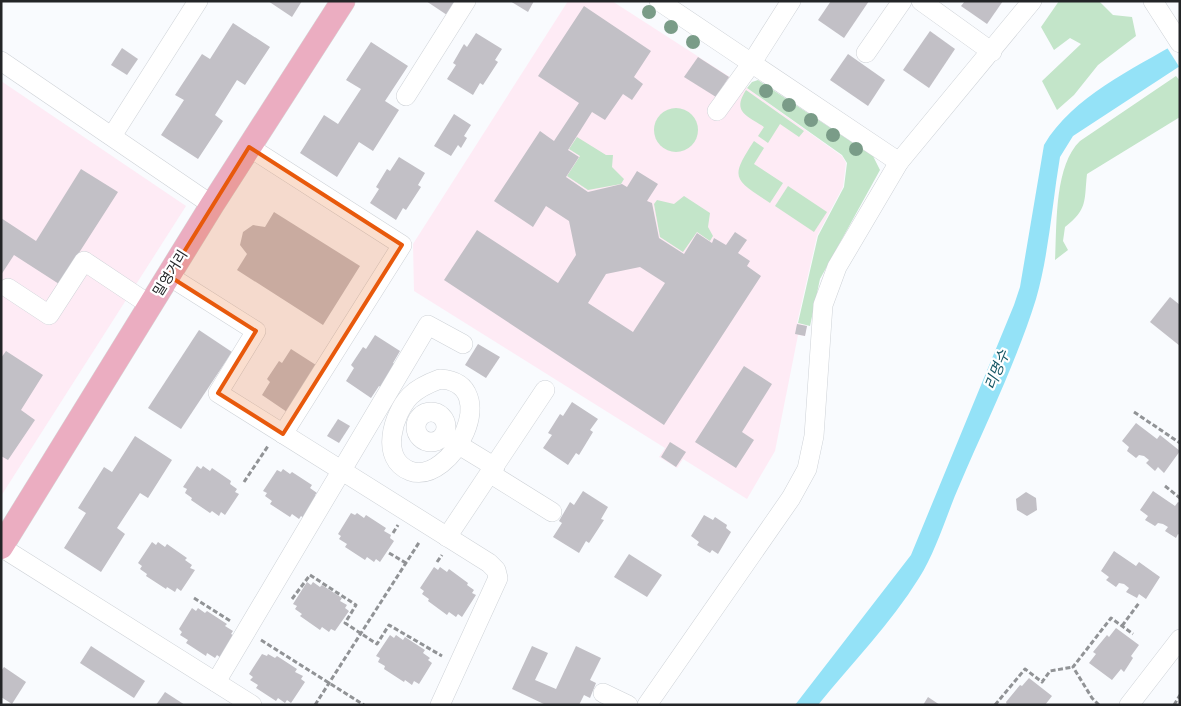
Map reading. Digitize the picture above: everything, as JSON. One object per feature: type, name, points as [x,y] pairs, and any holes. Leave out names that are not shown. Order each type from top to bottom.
[{"type":"main road","name":"밀영거리","points":[[1,547],[212,205],[343,1]]},
{"type":"street","points":[[112,136],[198,1]]},
{"type":"street","points":[[406,96],[466,1]]},
{"type":"street","points":[[659,1],[899,162]]},
{"type":"street","points":[[717,111],[751,64],[791,1]]},
{"type":"street","points":[[866,53],[902,1]]},
{"type":"street","points":[[920,1],[992,52]]},
{"type":"street","points":[[647,705],[790,498],[807,469],[814,436],[823,305],[837,267],[899,162],[992,52],[1032,1]]},
{"type":"street","points":[[1153,1],[1175,36]]},
{"type":"street","points":[[1,61],[212,205]]},
{"type":"street","points":[[249,147],[402,245],[280,432]]},
{"type":"street","points":[[8,288],[49,315],[84,261],[150,305]]},
{"type":"street","points":[[168,276],[256,331],[218,393],[430,526],[496,570],[498,578],[440,705]]},
{"type":"street","points":[[216,682],[428,325],[463,344]]},
{"type":"street","points":[[384,399],[401,409],[418,419],[430,412],[436,413],[445,422],[451,440],[450,456],[431,469],[413,472],[404,468],[393,454],[392,445],[395,422],[401,409],[411,395],[431,382],[440,379],[457,383],[464,389],[470,406],[466,430],[451,440]]},
{"type":"street","points":[[447,537],[545,390]]},
{"type":"street","points":[[451,440],[552,512]]},
{"type":"street","points":[[1,547],[252,705]]},
{"type":"street","points":[[1129,705],[1179,643]]},
{"type":"street","points":[[603,693],[628,705]]},
{"type":"path","points":[[1134,412],[1180,443]]},
{"type":"path","points":[[244,482],[280,432]]},
{"type":"path","points":[[1165,486],[1180,498]]},
{"type":"path","points":[[315,705],[430,526]]},
{"type":"path","points":[[389,553],[406,563]]},
{"type":"path","points":[[292,599],[310,575],[356,606],[346,623],[377,644],[389,625],[458,665]]},
{"type":"path","points":[[194,598],[364,705]]},
{"type":"path","points":[[1122,626],[1139,603]]},
{"type":"path","points":[[995,705],[1025,669],[1042,682],[1050,672],[1073,667],[1110,618],[1133,634]]},
{"type":"path","points":[[1073,667],[1092,698],[1099,705]]},
{"type":"path","points":[[1174,705],[1180,695]]},
{"type":"highlighted area","points":[[249,147],[402,245],[283,434],[218,393],[256,331],[169,276]]},
{"type":"shaded area","points":[[568,1],[612,1],[747,88],[842,156],[846,163],[843,187],[817,236],[797,323],[807,326],[805,336],[798,335],[775,451],[747,499],[683,459],[677,468],[659,457],[665,448],[414,291],[413,244]]},
{"type":"shaded area","points":[[1,81],[186,206],[1,496]]},
{"type":"green space","points":[[1059,1],[1099,1],[1113,15],[1132,17],[1136,36],[1098,65],[1074,95],[1057,110],[1042,81],[1081,44],[1070,38],[1054,50],[1041,27]]},
{"type":"green space","points":[[1176,76],[1180,81],[1180,117],[1087,174],[1084,204],[1078,215],[1065,227],[1063,241],[1068,250],[1055,260],[1058,197],[1065,165],[1072,152],[1080,141]]},
{"type":"green space","points":[[758,80],[873,156],[880,170],[820,279],[810,326],[798,323],[818,236],[844,187],[847,163],[842,155],[747,88],[752,82]]},
{"type":"green space","points":[[746,90],[804,131],[799,137],[780,124],[768,143],[758,136],[764,127],[747,116],[741,108],[740,103]]},
{"type":"green space","points":[[680,108],[692,114],[697,121],[697,139],[692,146],[685,151],[672,152],[664,149],[657,142],[654,126],[657,118],[664,111]]},
{"type":"green space","points":[[577,137],[606,155],[613,155],[612,167],[624,179],[621,184],[588,190],[567,176],[580,156],[569,149]]},
{"type":"green space","points":[[754,141],[764,148],[754,164],[783,183],[770,203],[749,189],[739,177],[741,163]]},
{"type":"green space","points":[[788,186],[827,212],[814,232],[775,206]]},
{"type":"green space","points":[[684,196],[710,213],[708,227],[713,236],[710,241],[697,232],[683,252],[660,237],[654,204],[657,200],[674,204]]},
{"type":"water","name":"리명수","points":[[1180,41],[1180,66],[1073,136],[1060,157],[1047,247],[1036,299],[1010,370],[955,495],[931,556],[919,578],[896,611],[818,705],[795,705],[911,555],[1020,287],[1044,145],[1056,128],[1087,98],[1105,85]]},
{"type":"pier","points":[[1180,38],[1180,68],[1166,46]]},
{"type":"building","points":[[268,1],[302,1],[292,17]]},
{"type":"building","points":[[426,1],[456,1],[447,15]]},
{"type":"building","points":[[510,1],[534,1],[528,12]]},
{"type":"building","points":[[831,1],[869,1],[844,38],[818,20]]},
{"type":"building","points":[[965,1],[1003,1],[987,24],[961,6]]},
{"type":"building","points":[[584,6],[651,51],[634,77],[643,84],[632,100],[623,94],[605,120],[592,112],[568,150],[579,157],[566,177],[588,192],[622,184],[627,187],[637,171],[658,184],[647,201],[652,203],[659,238],[684,254],[697,233],[712,243],[714,238],[726,245],[735,232],[747,240],[738,253],[750,261],[747,266],[761,276],[664,425],[444,280],[477,230],[558,283],[576,255],[569,221],[546,206],[533,227],[494,201],[540,131],[554,141],[579,103],[538,76]],"holes":[[[640,267],[665,283],[633,332],[588,303],[606,274]]]},
{"type":"building","points":[[233,23],[270,47],[245,85],[237,80],[215,115],[223,121],[198,159],[161,135],[184,100],[175,95],[202,54],[210,59]]},
{"type":"building","points":[[930,31],[955,49],[929,88],[903,70]]},
{"type":"building","points":[[476,33],[502,49],[495,60],[498,62],[483,85],[480,83],[473,95],[447,79],[456,65],[453,63],[464,44],[467,47]]},
{"type":"building","points":[[371,42],[408,66],[385,101],[399,110],[373,151],[359,142],[337,177],[300,153],[324,115],[338,124],[361,89],[346,80]]},
{"type":"building","points":[[122,48],[138,59],[127,75],[111,65]]},
{"type":"building","points":[[848,54],[885,80],[868,106],[830,80]]},
{"type":"building","points":[[698,57],[729,77],[716,97],[684,77]]},
{"type":"building","points":[[454,114],[471,125],[464,136],[467,138],[461,148],[458,145],[451,156],[434,146]]},
{"type":"building","points":[[399,157],[425,173],[418,185],[421,187],[406,210],[403,208],[396,220],[370,203],[379,189],[376,187],[387,169],[390,171]]},
{"type":"building","points":[[81,169],[118,192],[59,284],[14,255],[1,275],[1,218],[36,241]]},
{"type":"building","points":[[274,212],[360,266],[323,325],[237,270],[247,254],[240,245],[243,232],[253,225],[265,227]]},
{"type":"building","points":[[1170,297],[1180,305],[1180,346],[1150,322]]},
{"type":"building","points":[[797,324],[807,326],[805,336],[795,334]]},
{"type":"building","points":[[199,330],[232,352],[181,429],[148,408]]},
{"type":"building","points":[[375,335],[400,351],[393,363],[396,365],[382,388],[379,386],[371,398],[346,381],[354,368],[351,365],[363,347],[366,349]]},
{"type":"building","points":[[478,344],[500,357],[486,378],[465,365]]},
{"type":"building","points":[[291,349],[316,365],[287,412],[262,395],[270,382],[267,379],[279,361],[282,363]]},
{"type":"building","points":[[6,351],[43,375],[21,410],[35,420],[8,460],[1,456],[1,358]]},
{"type":"building","points":[[744,366],[772,384],[742,432],[754,440],[736,468],[695,442]]},
{"type":"building","points":[[572,402],[598,419],[590,430],[593,432],[579,455],[576,453],[568,465],[543,448],[552,435],[548,433],[560,414],[563,416]]},
{"type":"building","points":[[338,419],[350,426],[339,443],[327,436]]},
{"type":"building","points":[[1136,423],[1157,439],[1160,435],[1180,451],[1164,473],[1158,467],[1155,471],[1146,463],[1149,460],[1144,456],[1139,455],[1136,458],[1127,451],[1129,447],[1122,441]]},
{"type":"building","points":[[135,436],[172,460],[148,498],[140,493],[117,528],[125,534],[101,572],[64,548],[86,513],[78,508],[104,467],[112,472]]},
{"type":"building","points":[[670,442],[686,452],[676,467],[661,457]]},
{"type":"building","points":[[197,466],[201,469],[203,466],[210,471],[212,468],[231,481],[230,484],[237,489],[235,492],[239,494],[225,515],[221,512],[219,516],[212,511],[210,513],[191,500],[192,498],[185,493],[187,489],[183,487]]},
{"type":"building","points":[[283,469],[290,474],[292,472],[312,485],[310,488],[317,493],[315,495],[319,498],[305,519],[301,516],[299,519],[292,514],[290,517],[270,504],[272,501],[265,496],[267,493],[263,491],[277,470],[281,472]]},
{"type":"building","points":[[583,491],[608,507],[601,519],[604,520],[589,543],[586,541],[579,553],[553,537],[562,523],[559,521],[570,502],[574,505]]},
{"type":"building","points":[[1153,491],[1175,506],[1178,502],[1180,503],[1180,535],[1178,534],[1176,538],[1165,531],[1168,527],[1163,524],[1158,523],[1155,526],[1145,520],[1148,516],[1140,510]]},
{"type":"building","points":[[1026,492],[1036,498],[1037,510],[1027,516],[1017,510],[1016,499]]},
{"type":"building","points":[[351,513],[355,515],[357,513],[364,518],[366,515],[386,528],[384,531],[391,535],[390,538],[394,541],[380,562],[376,559],[374,562],[367,557],[365,560],[345,547],[347,544],[339,539],[341,536],[338,534]]},
{"type":"building","points":[[704,515],[713,520],[715,517],[727,525],[726,528],[731,532],[718,554],[712,550],[710,553],[697,545],[699,542],[691,536]]},
{"type":"building","points":[[152,542],[156,545],[158,542],[165,547],[167,544],[187,558],[185,560],[192,565],[190,568],[195,570],[181,591],[177,588],[175,592],[167,587],[166,589],[146,576],[147,574],[140,569],[142,566],[138,563]]},
{"type":"building","points":[[1114,551],[1136,566],[1139,562],[1160,577],[1146,599],[1139,594],[1137,598],[1126,592],[1129,588],[1124,584],[1119,583],[1116,587],[1106,580],[1109,577],[1101,571]]},
{"type":"building","points":[[629,554],[662,575],[647,597],[614,577]]},
{"type":"building","points":[[434,567],[438,570],[440,567],[447,572],[449,569],[468,583],[467,585],[474,590],[472,593],[476,595],[462,617],[458,614],[456,617],[449,612],[447,615],[428,601],[429,599],[422,594],[424,591],[420,588]]},
{"type":"building","points":[[307,582],[311,585],[313,582],[320,587],[322,585],[342,598],[340,601],[347,605],[345,608],[349,611],[335,631],[331,629],[329,632],[322,627],[320,630],[300,616],[302,614],[295,609],[297,606],[293,604]]},
{"type":"building","points":[[192,608],[196,611],[198,608],[205,613],[207,611],[227,624],[225,626],[233,631],[231,634],[235,636],[221,658],[217,655],[215,658],[207,653],[206,656],[186,643],[188,640],[180,635],[182,632],[179,629]]},
{"type":"building","points":[[1116,628],[1139,645],[1131,656],[1133,658],[1124,672],[1121,669],[1112,680],[1089,663],[1096,654],[1093,652],[1107,635],[1109,637]]},
{"type":"building","points":[[390,635],[394,638],[396,635],[403,640],[405,637],[425,650],[423,653],[430,658],[428,660],[432,663],[419,684],[414,681],[412,685],[405,680],[404,682],[384,669],[385,666],[378,662],[380,658],[376,656]]},
{"type":"building","points":[[91,646],[145,681],[134,698],[80,663]]},
{"type":"building","points":[[532,646],[548,653],[535,680],[556,689],[576,646],[601,658],[590,680],[596,683],[590,698],[584,695],[579,705],[546,705],[512,689]]},
{"type":"building","points":[[262,654],[267,656],[268,654],[275,658],[277,656],[297,669],[295,672],[303,676],[301,679],[305,682],[291,703],[287,700],[285,703],[278,698],[276,701],[256,688],[258,685],[250,680],[253,677],[249,674]]},
{"type":"building","points":[[4,667],[26,682],[12,704],[1,697],[1,671]]},
{"type":"building","points":[[1029,678],[1052,696],[1045,705],[1007,705],[1006,702],[1020,685],[1022,686]]},
{"type":"building","points":[[165,692],[185,705],[156,705]]},
{"type":"building","points":[[928,697],[940,705],[923,705]]}]
